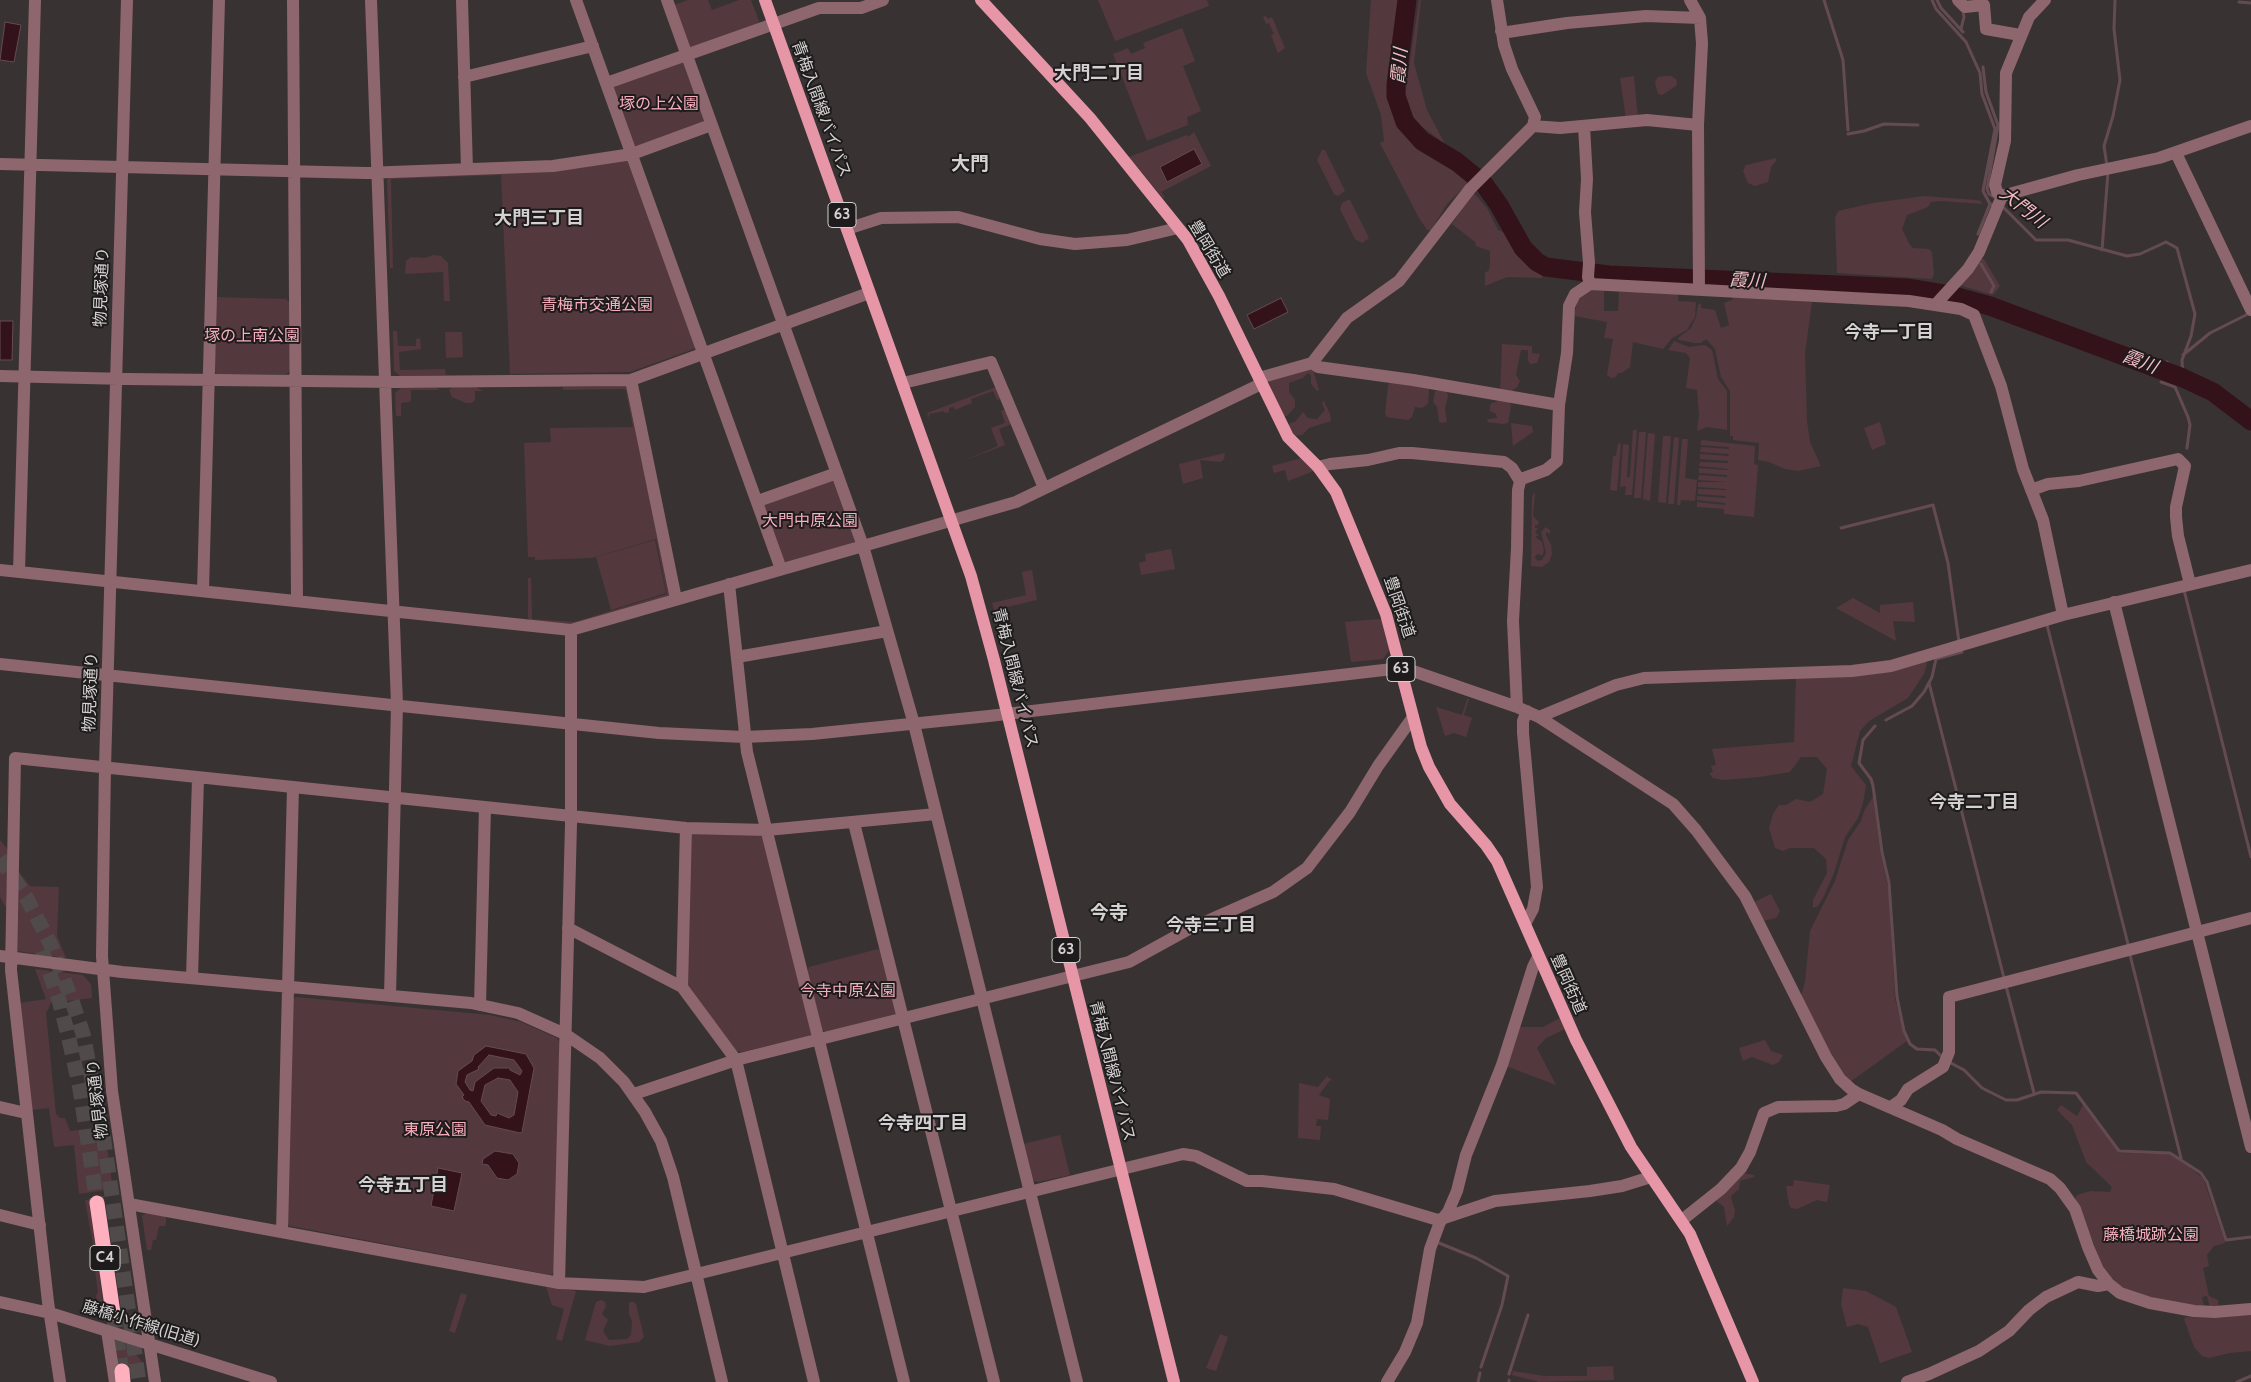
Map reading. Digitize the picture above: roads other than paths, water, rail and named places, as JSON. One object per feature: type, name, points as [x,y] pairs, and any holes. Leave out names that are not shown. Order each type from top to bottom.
[{"type":"highway","name":"C4","points":[[97,1203],[113,1313]]},
{"type":"main road","name":"青梅入間線バイパス","points":[[765,0],[971,576],[1008,714],[1174,1382]]},
{"type":"main road","name":"豊岡街道","points":[[981,0],[1084,111],[1178,228],[1198,257],[1288,437],[1318,467],[1336,492],[1386,614],[1421,747],[1439,786],[1455,811],[1486,844],[1498,861],[1538,957],[1576,1040],[1615,1118],[1651,1177],[1682,1220],[1709,1277],[1753,1382]]},
{"type":"street","points":[[19,572],[35,0]]},
{"type":"street","name":"物見塚通り","points":[[127,0],[105,767],[102,970],[112,1091],[155,1382]]},
{"type":"street","points":[[203,591],[219,0]]},
{"type":"street","points":[[293,0],[297,602]]},
{"type":"street","points":[[371,0],[397,705],[390,996]]},
{"type":"street","points":[[462,0],[467,169]]},
{"type":"street","points":[[576,0],[781,569]]},
{"type":"street","points":[[667,0],[863,546],[914,724],[1077,1382]]},
{"type":"street","points":[[607,83],[819,8],[861,8],[884,0]]},
{"type":"street","points":[[0,570],[571,630],[1016,502],[1260,381],[1312,363],[1347,318],[1399,281],[1470,189],[1533,126],[1535,118],[1512,69],[1501,31],[1497,0]]},
{"type":"street","points":[[1690,0],[1700,18],[1702,65],[1698,125],[1700,288]]},
{"type":"street","points":[[1958,0],[1965,7],[1984,5],[1986,29],[2020,35]]},
{"type":"street","points":[[1938,302],[1950,286],[1968,269],[1979,252],[1999,201],[1995,189],[2006,133],[2004,93],[2006,73],[2029,17],[2045,0]]},
{"type":"street","points":[[1501,31],[1508,32],[1567,23],[1646,16],[1700,18]]},
{"type":"street","points":[[464,77],[593,46]]},
{"type":"street","points":[[1533,126],[1584,126],[1647,120],[1698,125]]},
{"type":"street","points":[[0,164],[378,173],[553,166],[632,154],[711,125]]},
{"type":"street","points":[[1584,126],[1587,180],[1584,212],[1590,282]]},
{"type":"street","points":[[1999,201],[2108,168],[2176,153],[2251,126]]},
{"type":"street","points":[[2176,153],[2251,310]]},
{"type":"street","points":[[847,229],[881,218],[958,217],[1040,239],[1081,244],[1127,240],[1178,228]]},
{"type":"street","points":[[1520,481],[1553,466],[1557,462],[1558,405],[1567,353],[1569,306],[1575,294],[1590,282],[1938,302],[1970,312],[1978,320],[2001,386],[2023,468],[2043,520],[2064,615]]},
{"type":"street","points":[[0,376],[386,382],[631,380],[869,293]]},
{"type":"street","points":[[903,383],[991,362],[1044,488]]},
{"type":"street","points":[[1312,363],[1318,367],[1413,380],[1558,405]]},
{"type":"street","points":[[631,380],[676,600]]},
{"type":"street","points":[[1318,467],[1368,460],[1400,453],[1412,453],[1504,462],[1512,468],[1520,481],[1516,498],[1517,548],[1513,621],[1528,712],[1523,721],[1523,733],[1537,887],[1533,909],[1524,924]]},
{"type":"street","points":[[2031,490],[2048,484],[2080,481],[2178,459],[2185,466],[2176,507],[2176,517],[2178,536],[2190,584]]},
{"type":"street","points":[[758,502],[837,473]]},
{"type":"street","points":[[1528,712],[1644,678],[1844,671],[1884,667],[1958,648],[2064,615],[2114,602],[2190,584],[2250,574]]},
{"type":"street","points":[[729,584],[744,737],[904,1382]]},
{"type":"street","points":[[2114,602],[2251,1146]]},
{"type":"street","points":[[559,1283],[571,816],[571,630]]},
{"type":"street","points":[[737,657],[887,631]]},
{"type":"street","points":[[0,664],[667,734],[744,737],[812,734],[914,724],[1401,668],[1426,675],[1528,712],[1664,798],[1696,830],[1734,879],[1751,906],[1833,1068],[1845,1084],[1859,1094],[2043,1176],[2054,1183],[2075,1210],[2094,1260],[2109,1284],[2120,1293],[2132,1298],[2178,1308],[2215,1312],[2251,1309]]},
{"type":"street","points":[[634,1094],[736,1060],[1129,962],[1189,929],[1273,892],[1307,868],[1350,812],[1378,766],[1413,717]]},
{"type":"street","points":[[60,1382],[5,957],[14,758],[686,828],[767,830],[936,814]]},
{"type":"street","points":[[192,978],[198,778]]},
{"type":"street","points":[[282,1231],[293,786]]},
{"type":"street","points":[[0,802],[13,803]]},
{"type":"street","points":[[480,1005],[485,807]]},
{"type":"street","points":[[854,822],[994,1382]]},
{"type":"street","points":[[682,987],[686,828]]},
{"type":"street","points":[[1891,1107],[1901,1100],[1908,1089],[1943,1067],[1949,1052],[1948,997],[2251,918]]},
{"type":"street","points":[[568,928],[682,987],[736,1060],[814,1382]]},
{"type":"street","points":[[5,957],[102,970],[480,1005],[518,1013],[565,1034],[600,1058],[634,1094],[654,1128],[666,1155],[722,1382]]},
{"type":"street","points":[[1387,1382],[1405,1352],[1417,1323],[1428,1259],[1438,1227],[1457,1191],[1466,1155],[1502,1065],[1533,967],[1538,957]]},
{"type":"street","points":[[1682,1220],[1721,1189],[1741,1168],[1750,1152],[1764,1113],[1778,1107],[1836,1106],[1844,1104],[1859,1094]]},
{"type":"street","points":[[0,1107],[26,1113]]},
{"type":"street","points":[[129,1204],[559,1283],[644,1287],[951,1210],[1190,1153],[1247,1181],[1262,1180],[1334,1189],[1438,1220],[1495,1201],[1590,1191],[1622,1186],[1651,1177]]},
{"type":"street","points":[[0,1215],[40,1225]]},
{"type":"street","points":[[1907,1382],[1929,1374],[1979,1350],[2009,1331],[2046,1297],[2078,1282],[2098,1286],[2109,1284]]},
{"type":"street","name":"藤橋小作線(旧道)","points":[[0,1302],[50,1313],[271,1382]]},
{"type":"street","points":[[107,1331],[120,1378]]},
{"type":"waterway","name":"霞川","points":[[1407,0],[1396,85],[1396,96],[1405,122],[1422,141],[1457,162],[1484,184],[1499,205],[1523,248],[1537,262],[1546,267],[1609,275],[1907,288],[1950,295],[1990,306],[2183,378],[2213,392],[2251,421]]},
{"type":"waterway","points":[[1824,0],[1843,60],[1848,130]]},
{"type":"waterway","name":"大門川","points":[[1932,0],[1936,9],[1966,42],[1980,73],[1982,94],[1995,129],[1983,191],[1990,204],[1996,205]]},
{"type":"waterway","points":[[1937,0],[1941,8],[1963,32]]},
{"type":"waterway","points":[[2107,166],[2104,146],[2113,116],[2120,80],[2114,29],[2115,0]]},
{"type":"waterway","points":[[2239,2],[2251,3]]},
{"type":"waterway","points":[[1961,29],[1964,17],[1963,11]]},
{"type":"waterway","name":"大門川","points":[[1983,67],[1986,92],[1998,125],[1987,189],[1989,194],[1994,197]]},
{"type":"waterway","points":[[1848,134],[1884,124],[1918,125]]},
{"type":"waterway","points":[[2102,250],[2108,172]]},
{"type":"waterway","points":[[1978,234],[1990,204]]},
{"type":"waterway","name":"大門川","points":[[2002,206],[2036,240],[2068,240],[2127,256],[2140,254],[2166,242],[2177,248],[2195,314],[2191,336],[2182,360],[2183,378]]},
{"type":"waterway","points":[[1981,264],[1994,286],[1991,292]]},
{"type":"waterway","name":"霞川","points":[[1982,304],[1986,298]]},
{"type":"waterway","points":[[2183,355],[2210,333],[2246,315]]},
{"type":"waterway","name":"霞川","points":[[2161,378],[2167,362]]},
{"type":"waterway","points":[[2161,382],[2175,387],[2188,417],[2190,425],[2187,448]]},
{"type":"waterway","points":[[1841,528],[1933,505],[1948,563],[1959,642]]},
{"type":"waterway","points":[[2184,590],[2251,857]]},
{"type":"waterway","points":[[2047,625],[2128,944]]},
{"type":"waterway","points":[[1886,720],[1912,706],[1924,692],[1932,677],[1936,659],[1962,652]]},
{"type":"waterway","points":[[1929,683],[2004,978]]},
{"type":"waterway","points":[[1875,726],[1863,740],[1859,763],[1871,779],[1873,786],[1882,852],[1889,883],[1897,997],[1904,1031],[1910,1044],[1917,1049],[1935,1050],[1942,1057]]},
{"type":"waterway","points":[[2130,955],[2181,1158]]},
{"type":"waterway","points":[[2006,986],[2034,1093]]},
{"type":"waterway","points":[[1949,1062],[1964,1070],[1982,1088],[2006,1100],[2017,1100],[2041,1092],[2076,1093],[2119,1151],[2170,1153],[2201,1173],[2207,1182],[2226,1240],[2251,1237]]},
{"type":"waterway","points":[[1439,1243],[1476,1258],[1508,1276],[1502,1305],[1481,1367]]},
{"type":"waterway","points":[[1509,1374],[1528,1315]]},
{"type":"waterway","points":[[1478,1382],[1480,1373]]},
{"type":"waterway","points":[[2237,1382],[2251,1376]]},
{"type":"tunnel","points":[[0,858],[26,897],[50,943],[83,1034],[104,1141],[139,1382]]},
{"type":"tunnel","points":[[42,951],[59,1000],[80,1089],[97,1203]]},
{"type":"tunnel","points":[[113,1313],[122,1371]]},
{"type":"district","name":"大門二丁目","points":[[1099,74]]},
{"type":"district","name":"大門","points":[[970,164]]},
{"type":"district","name":"大門三丁目","points":[[539,219]]},
{"type":"district","name":"今寺一丁目","points":[[1889,333]]},
{"type":"district","name":"今寺二丁目","points":[[1974,803]]},
{"type":"district","name":"今寺","points":[[1109,913]]},
{"type":"district","name":"今寺三丁目","points":[[1211,926]]},
{"type":"district","name":"今寺四丁目","points":[[923,1124]]},
{"type":"district","name":"今寺五丁目","points":[[403,1186]]},
{"type":"park label","name":"塚の上公園","points":[[659,104]]},
{"type":"park label","name":"青梅市交通公園","points":[[597,305]]},
{"type":"park label","name":"塚の上南公園","points":[[252,336]]},
{"type":"park label","name":"大門中原公園","points":[[810,521]]},
{"type":"park label","name":"今寺中原公園","points":[[848,991]]},
{"type":"park label","name":"東原公園","points":[[435,1130]]},
{"type":"park label","name":"藤橋城跡公園","points":[[2151,1235]]}]
